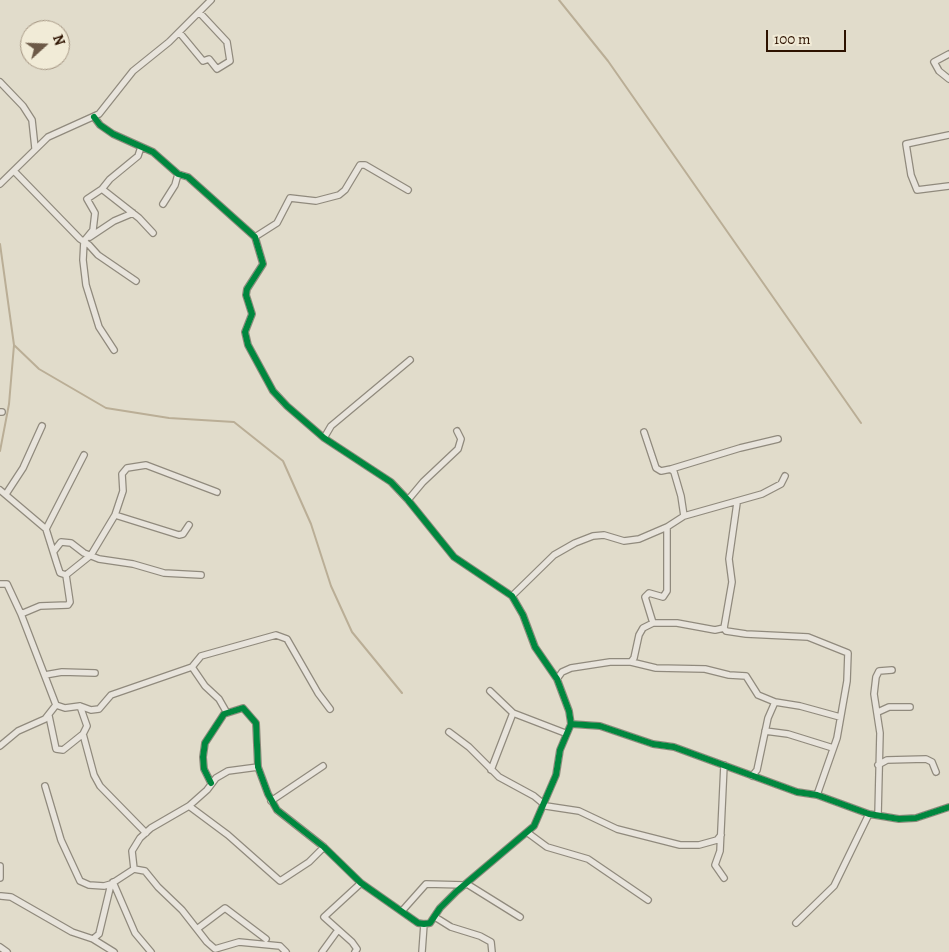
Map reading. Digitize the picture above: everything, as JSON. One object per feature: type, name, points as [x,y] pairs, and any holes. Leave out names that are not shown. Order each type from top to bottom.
[{"type":"street","points":[[0,184],[35,148],[60,130],[94,117],[104,109],[133,71],[179,32],[211,0]]},
{"type":"street","points":[[179,32],[203,61],[209,59],[217,69],[230,61],[227,42],[199,12]]},
{"type":"street","points":[[949,54],[934,62],[938,71],[949,80]]},
{"type":"street","points":[[0,82],[23,106],[32,120],[35,148]]},
{"type":"street","points":[[94,117],[100,125],[113,134],[153,152],[178,174],[188,177],[255,237],[263,264],[247,289],[246,295],[252,314],[245,337],[274,391],[287,406],[324,438],[391,482],[454,557],[512,596],[524,615],[535,647],[557,679],[569,711],[571,724],[565,733],[556,775],[538,820],[528,833],[440,908],[430,923],[418,923],[361,883],[324,847],[277,810],[258,767],[256,723],[253,717],[243,708],[227,713],[212,730],[205,743],[204,769],[211,783]]},
{"type":"street","points":[[949,134],[906,144],[917,190],[949,186]]},
{"type":"street","points":[[114,350],[99,327],[91,306],[83,260],[86,240],[94,226],[95,213],[87,200],[138,156],[141,147]]},
{"type":"street","points":[[255,237],[277,223],[290,198],[316,201],[339,195],[345,190],[360,165],[365,165],[408,190]]},
{"type":"street","points":[[14,171],[47,207],[86,240],[98,255],[136,281]]},
{"type":"street","points":[[163,204],[175,185],[178,174]]},
{"type":"street","points":[[102,189],[133,213],[153,234]]},
{"type":"street","points":[[86,240],[114,221],[133,213]]},
{"type":"street","points":[[324,438],[331,426],[410,360]]},
{"type":"street","points":[[42,426],[23,468],[3,492],[46,529],[60,573],[66,575]]},
{"type":"street","points":[[408,500],[423,482],[458,449],[462,438],[457,431]]},
{"type":"street","points":[[644,432],[656,468],[661,470],[671,469],[740,448],[778,440]]},
{"type":"street","points":[[46,529],[84,455]]},
{"type":"street","points":[[66,575],[91,555],[115,515],[123,491],[124,470],[141,464],[217,492]]},
{"type":"street","points":[[671,469],[678,483],[684,516]]},
{"type":"street","points":[[512,596],[554,554],[575,543],[593,536],[604,535],[624,541],[639,539],[667,527],[684,516],[716,506],[737,503],[774,489],[781,484],[785,476]]},
{"type":"street","points":[[724,628],[732,582],[729,559],[737,503]]},
{"type":"street","points":[[115,515],[179,535],[183,534],[189,525]]},
{"type":"street","points":[[653,623],[645,597],[649,593],[663,597],[667,591],[667,527]]},
{"type":"street","points":[[54,551],[61,542],[71,543],[84,553],[99,559],[133,564],[164,573],[200,575]]},
{"type":"street","points":[[21,614],[40,606],[68,605],[70,602],[66,575]]},
{"type":"street","points":[[0,584],[7,584],[21,614],[56,705]]},
{"type":"street","points":[[631,662],[634,658],[639,635],[643,628],[653,623],[677,623],[715,630],[724,628]]},
{"type":"street","points":[[724,628],[726,631],[746,634],[808,637],[848,653],[847,681],[837,738],[817,795]]},
{"type":"street","points":[[56,705],[65,708],[80,706],[91,710],[99,709],[111,695],[192,667],[201,656],[276,635],[287,639],[318,693],[330,709]]},
{"type":"street","points":[[557,679],[562,672],[572,668],[610,662],[631,662],[656,668],[706,669],[729,675],[741,674],[746,676],[758,695],[775,702],[800,706],[819,713],[840,717]]},
{"type":"street","points":[[192,667],[205,686],[219,699],[227,713]]},
{"type":"street","points":[[878,815],[878,712],[874,694],[876,677],[879,671],[892,670]]},
{"type":"street","points":[[45,675],[62,672],[95,673]]},
{"type":"street","points":[[490,691],[513,713],[565,733]]},
{"type":"street","points":[[752,776],[756,770],[765,731],[775,702]]},
{"type":"street","points":[[0,746],[3,740],[49,716],[56,705]]},
{"type":"street","points":[[49,716],[56,749],[63,750],[83,734],[88,726],[80,706]]},
{"type":"street","points":[[878,712],[889,707],[910,707]]},
{"type":"street","points":[[491,770],[513,713]]},
{"type":"street","points":[[571,724],[600,726],[653,744],[674,747],[797,792],[817,795],[869,814],[916,818],[949,808]]},
{"type":"street","points":[[765,731],[788,734],[832,748]]},
{"type":"street","points":[[449,732],[469,747],[499,777],[520,788],[543,804],[555,808],[579,811],[617,829],[680,845],[699,845],[717,840],[721,835]]},
{"type":"street","points":[[83,734],[94,775],[100,786],[146,833]]},
{"type":"street","points":[[878,765],[887,760],[926,759],[932,762],[936,772]]},
{"type":"street","points":[[724,765],[720,851],[715,865],[724,878]]},
{"type":"street","points":[[271,800],[323,766]]},
{"type":"street","points":[[134,869],[132,851],[134,845],[146,833],[189,806],[207,790],[211,783],[228,771],[258,767]]},
{"type":"street","points":[[45,786],[61,840],[80,881],[89,885],[104,886],[134,869],[145,871],[207,942],[216,949],[221,950],[239,942],[280,946],[286,952]]},
{"type":"street","points":[[189,806],[228,835],[280,881],[309,862],[324,847]]},
{"type":"street","points":[[796,924],[834,886],[869,814]]},
{"type":"street","points":[[528,833],[547,847],[588,859],[648,900]]},
{"type":"street","points":[[0,866],[0,878]]},
{"type":"street","points":[[93,939],[99,934],[112,883]]},
{"type":"street","points":[[112,883],[135,933],[152,952]]},
{"type":"street","points":[[355,952],[356,949],[352,942],[325,919],[324,915],[361,883]]},
{"type":"street","points":[[402,911],[426,884],[466,884],[520,917]]},
{"type":"street","points":[[0,896],[11,897],[72,932],[93,939],[114,952]]},
{"type":"street","points":[[197,929],[225,908],[266,939]]},
{"type":"street","points":[[435,917],[452,927],[480,936],[491,942],[492,952]]},
{"type":"street","points":[[422,952],[424,924]]},
{"type":"street","points":[[322,952],[338,930]]},
{"type":"street","points":[[0,947],[7,952]]},
{"type":"waterway","points":[[559,0],[608,61],[861,423]]},
{"type":"waterway","points":[[0,244],[14,345],[39,369],[106,408],[169,418],[234,422],[283,461],[311,524],[331,586],[352,632],[402,693]]},
{"type":"waterway","points":[[0,451],[9,404],[14,345]]},
{"type":"cycle path","points":[[94,117],[100,125],[113,134],[153,152],[178,174],[188,177],[255,237],[263,264],[247,289],[246,295],[252,314],[245,332],[248,345],[273,391],[287,406],[324,438],[391,482],[454,557],[512,596],[523,615],[535,647],[557,679],[569,711],[571,724],[560,750],[556,775],[534,826],[457,891],[440,908],[430,923],[418,923],[361,883],[324,847],[277,810],[268,794],[258,767],[256,723],[243,708],[224,714],[205,743],[204,769],[211,783]]},
{"type":"cycle path","points":[[571,724],[600,726],[653,744],[674,747],[797,792],[817,795],[869,814],[899,819],[916,818],[949,807]]}]
